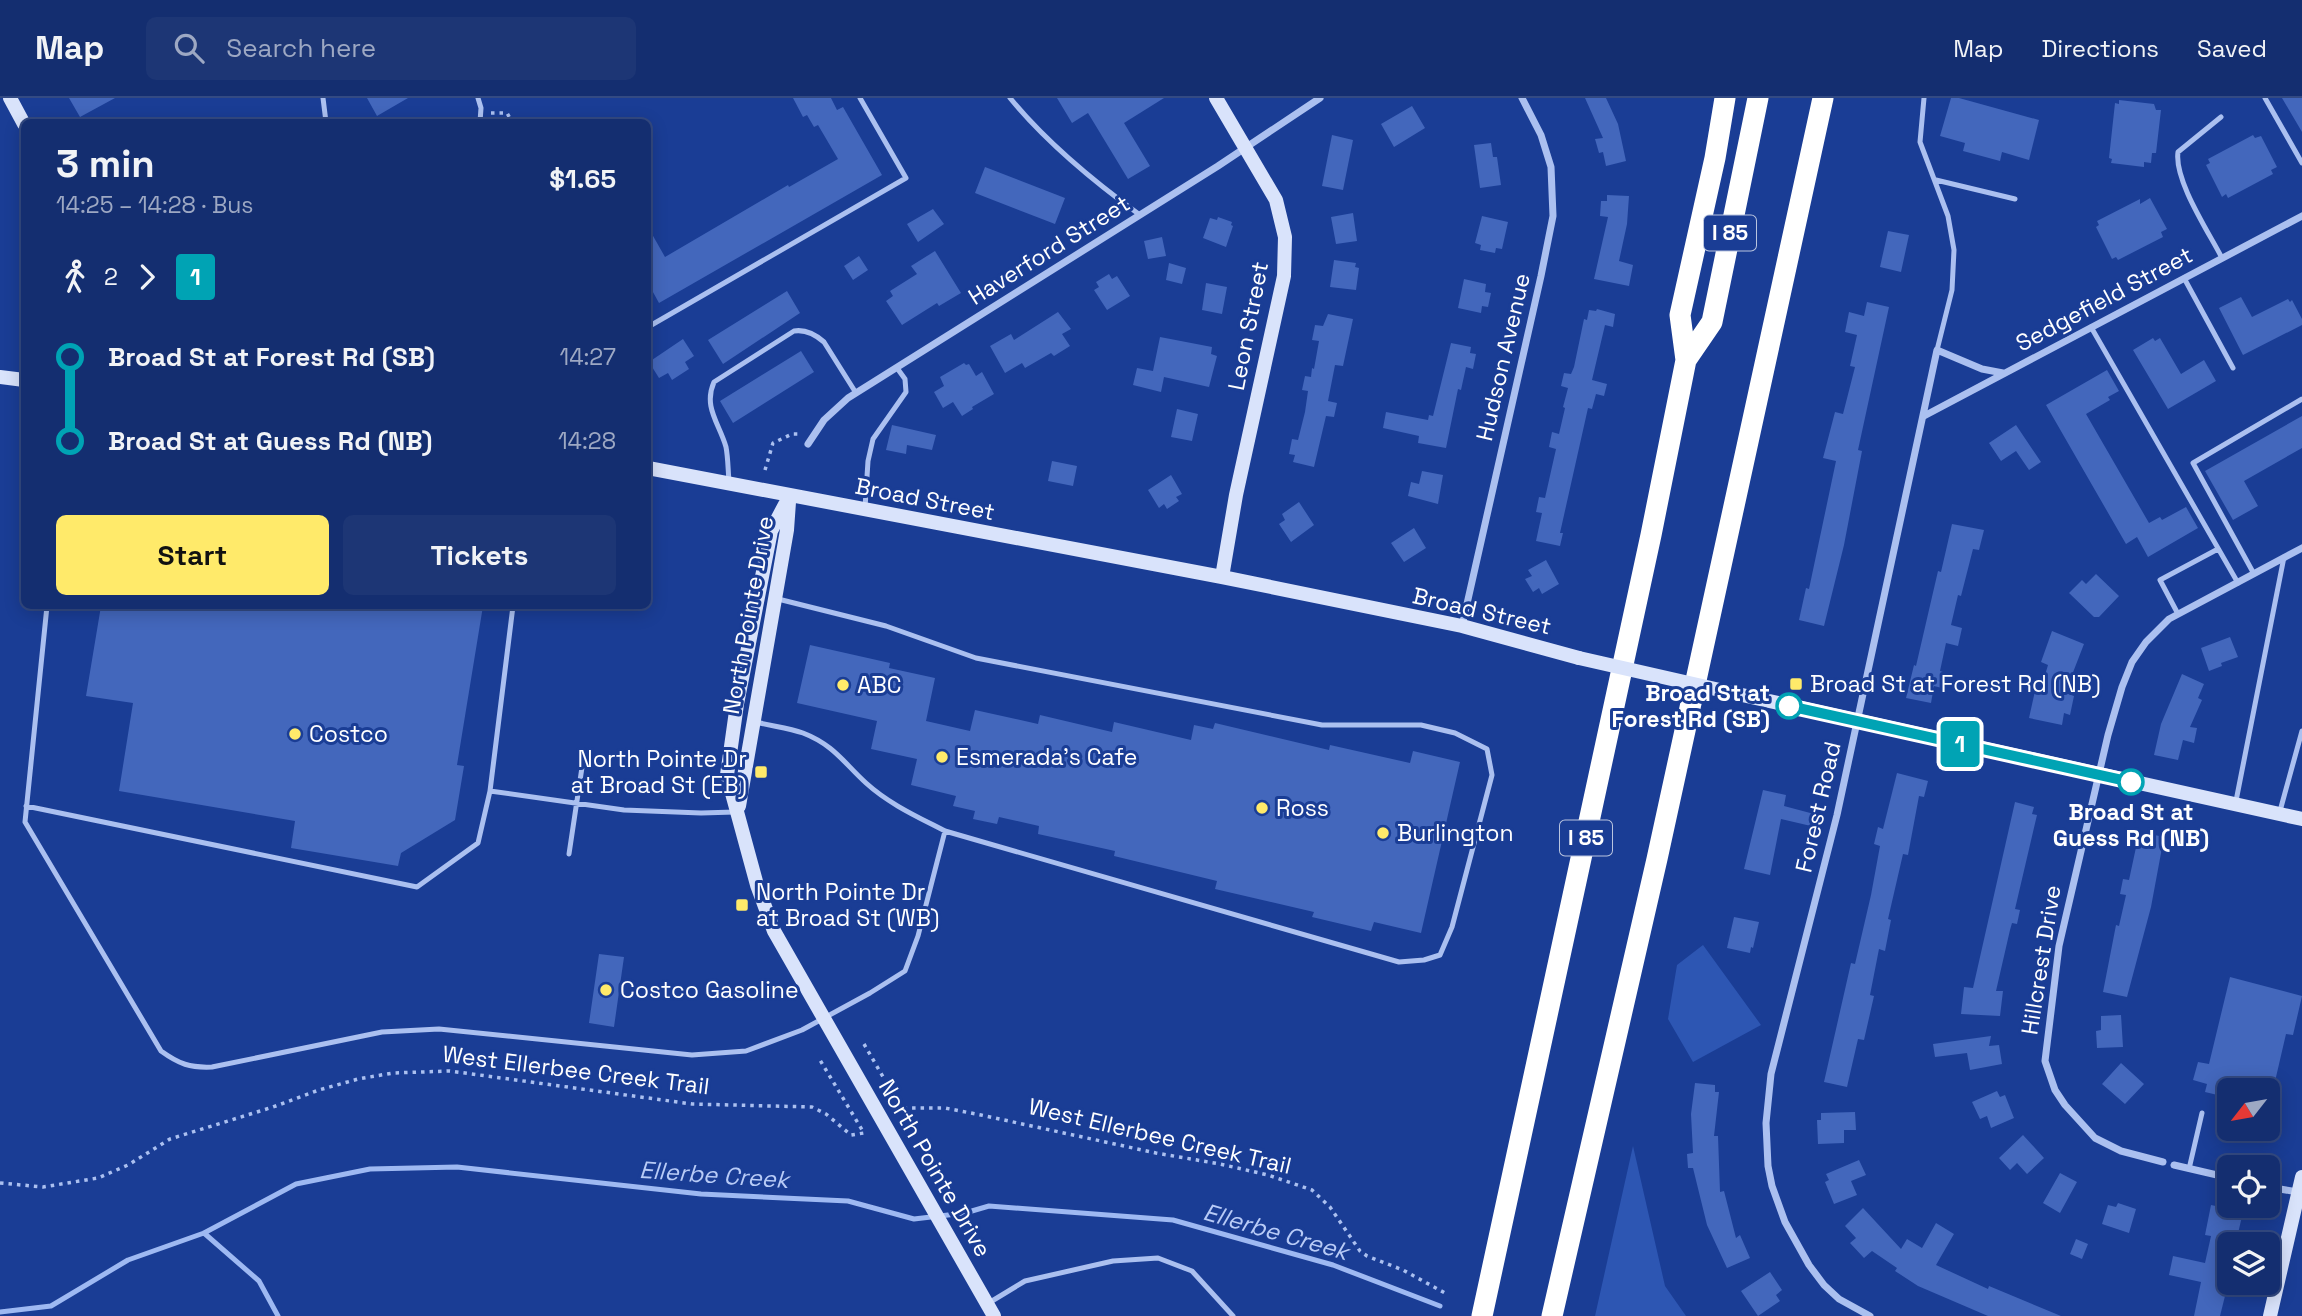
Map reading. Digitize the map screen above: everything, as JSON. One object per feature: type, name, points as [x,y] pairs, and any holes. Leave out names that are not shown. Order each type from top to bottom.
[{"type":"highway","points":[[1686,360],[1680,316],[1715,158],[1725,98]]},
{"type":"highway","name":"I 85","points":[[1482,1316],[1651,535],[1686,360],[1712,322],[1758,98]]},
{"type":"highway","name":"I 85","points":[[1552,1316],[1660,845],[1823,98]]},
{"type":"main road","points":[[10,98],[21,119]]},
{"type":"main road","name":"Leon Street","points":[[1216,98],[1276,200],[1285,237],[1284,276],[1236,495],[1222,577]]},
{"type":"main road","points":[[0,377],[21,380]]},
{"type":"main road","name":"Broad Street","points":[[651,469],[789,497],[1222,577],[1462,626],[1579,658],[2302,819]]},
{"type":"main road","name":"North Pointe Drive","points":[[738,812],[788,530],[789,497]]},
{"type":"main road","name":"North Pointe Drive","points":[[789,497],[771,531],[737,704],[727,775],[753,872],[770,922],[991,1310]]},
{"type":"main road","points":[[2270,1316],[2302,1177]]},
{"type":"street","name":"Haverford Street","points":[[808,444],[812,435],[835,408],[856,393],[1140,215],[1320,98]]},
{"type":"street","name":"Hudson Avenue","points":[[1462,626],[1553,216],[1551,167],[1541,135],[1522,98]]},
{"type":"street","name":"Sedgefield Street","points":[[1924,416],[2302,216]]},
{"type":"street","points":[[1937,351],[1982,369],[2003,373]]},
{"type":"street","name":"Forest Road","points":[[1870,1316],[1839,1298],[1824,1284],[1809,1265],[1777,1204],[1766,1145],[1767,1099],[1837,815],[1937,351]]},
{"type":"street","name":"Hillcrest Drive","points":[[2163,1162],[2121,1151],[2095,1138],[2054,1090],[2045,1061],[2059,946],[2098,775],[2122,687],[2132,662],[2159,628],[2178,614],[2302,548]]},
{"type":"street","points":[[2174,1165],[2217,1175]]},
{"type":"street","points":[[2280,1189],[2298,1192]]},
{"type":"lane","points":[[323,98],[326,119]]},
{"type":"lane","points":[[478,98],[480,119]]},
{"type":"lane","points":[[651,325],[906,178],[860,98]]},
{"type":"lane","points":[[1010,98],[1031,123],[1077,165],[1140,215]]},
{"type":"lane","name":"Forest Road","points":[[1924,98],[1920,142],[1936,180],[1951,229],[1954,272],[1937,351]]},
{"type":"lane","points":[[2265,98],[2302,163]]},
{"type":"lane","points":[[2221,117],[2178,152],[2176,165],[2222,258]]},
{"type":"lane","points":[[1936,180],[2015,199]]},
{"type":"lane","points":[[2184,278],[2233,368]]},
{"type":"lane","points":[[2091,327],[2238,583]]},
{"type":"lane","points":[[729,484],[726,447],[709,403],[709,392],[714,382],[794,331],[800,330],[817,336],[824,342],[856,393]]},
{"type":"lane","points":[[865,511],[868,461],[873,439],[906,391],[905,379],[897,368]]},
{"type":"lane","points":[[2254,574],[2193,463],[2302,399]]},
{"type":"lane","points":[[2178,614],[2160,580],[2218,549]]},
{"type":"lane","points":[[2235,805],[2284,557]]},
{"type":"lane","points":[[752,722],[803,733],[822,743],[839,754],[867,784],[908,812],[945,831],[1399,962],[1424,960],[1440,955],[1452,927],[1493,775],[1487,749],[1455,733],[1422,725],[1322,725],[976,658],[886,626],[774,598]]},
{"type":"lane","points":[[47,609],[25,822],[161,1051],[186,1066],[212,1067],[382,1032],[439,1029],[692,1055],[746,1051],[789,1035],[823,1018],[905,971],[918,936],[945,831]]},
{"type":"lane","points":[[26,806],[417,887],[478,843],[490,791],[513,609]]},
{"type":"lane","points":[[2279,814],[2302,731]]},
{"type":"lane","points":[[569,854],[584,754]]},
{"type":"lane","points":[[490,791],[624,810],[738,812]]},
{"type":"lane","points":[[2189,1168],[2202,1113]]},
{"type":"lane","points":[[991,1310],[1025,1281],[1113,1261],[1158,1258],[1192,1271],[1233,1316]]},
{"type":"path","points":[[491,113],[507,113],[510,119]]},
{"type":"path","points":[[765,470],[773,443],[792,434],[812,435]]},
{"type":"path","name":"West Ellerbee Creek Trail","points":[[864,1044],[901,1108],[946,1108],[1268,1175],[1312,1190],[1322,1198],[1360,1251],[1367,1256],[1403,1270],[1445,1293]]},
{"type":"path","name":"West Ellerbee Creek Trail","points":[[0,1183],[43,1187],[98,1178],[128,1166],[170,1139],[319,1090],[358,1079],[424,1071],[450,1071],[692,1104],[811,1107],[826,1114],[851,1135],[864,1133],[820,1060]]},
{"type":"shaded area","points":[[1703,945],[1761,1025],[1693,1062],[1668,1019],[1677,965]]},
{"type":"shaded area","points":[[1633,1146],[1665,1286],[1686,1316],[1595,1316]]},
{"type":"building","points":[[69,98],[115,98],[80,117]]},
{"type":"building","points":[[367,98],[408,98],[377,116]]},
{"type":"building","points":[[793,98],[831,98],[837,110],[843,107],[882,175],[659,303],[651,288],[651,232],[665,257],[838,159],[818,125],[814,127],[807,115],[803,117]]},
{"type":"building","points":[[1057,98],[1164,98],[1124,123],[1150,166],[1128,179],[1088,113],[1072,123]]},
{"type":"building","points":[[1585,98],[1606,98],[1618,124],[1626,161],[1606,166],[1603,152],[1599,153],[1595,139],[1603,138]]},
{"type":"building","points":[[1951,98],[2039,120],[2029,160],[2002,152],[2000,161],[1963,151],[1965,143],[1940,136]]},
{"type":"building","points":[[2282,98],[2302,98],[2302,132]]},
{"type":"building","points":[[2119,100],[2154,104],[2156,110],[2161,110],[2156,153],[2152,153],[2151,163],[2144,162],[2144,167],[2111,163],[2112,159],[2109,158],[2115,103],[2119,104]]},
{"type":"building","points":[[1412,106],[1425,128],[1394,147],[1381,124]]},
{"type":"building","points":[[1332,135],[1353,140],[1343,190],[1322,186]]},
{"type":"building","points":[[2253,135],[2255,138],[2261,136],[2277,167],[2271,170],[2273,174],[2228,198],[2226,194],[2222,197],[2206,165],[2210,163],[2208,159]]},
{"type":"building","points":[[1491,143],[1493,157],[1497,157],[1501,185],[1480,188],[1474,145]]},
{"type":"building","points":[[985,167],[1065,198],[1055,224],[975,193]]},
{"type":"building","points":[[1607,195],[1629,196],[1627,224],[1619,261],[1633,265],[1629,286],[1594,279],[1608,217],[1600,216],[1601,201],[1607,201]]},
{"type":"building","points":[[2150,198],[2167,229],[2161,232],[2163,237],[2118,260],[2116,257],[2112,259],[2096,227],[2099,225],[2097,221],[2140,199],[2140,204]]},
{"type":"building","points":[[933,209],[944,224],[918,242],[907,224]]},
{"type":"building","points":[[1353,213],[1357,241],[1336,244],[1331,217]]},
{"type":"building","points":[[1482,216],[1508,222],[1502,249],[1496,248],[1495,253],[1480,250],[1481,245],[1475,243]]},
{"type":"building","points":[[1218,217],[1232,222],[1226,247],[1203,238],[1210,218],[1217,220]]},
{"type":"building","points":[[1888,231],[1909,235],[1901,272],[1880,267]]},
{"type":"building","points":[[1162,237],[1166,256],[1148,259],[1144,241]]},
{"type":"building","points":[[935,251],[961,293],[939,306],[937,303],[902,325],[886,301],[893,296],[890,291],[917,274],[911,266]]},
{"type":"building","points":[[859,256],[868,270],[853,280],[844,266]]},
{"type":"building","points":[[1334,260],[1356,263],[1355,267],[1359,268],[1356,290],[1330,287]]},
{"type":"building","points":[[1169,263],[1186,268],[1182,284],[1166,280]]},
{"type":"building","points":[[1109,274],[1112,279],[1117,276],[1130,296],[1107,310],[1094,290],[1099,287],[1096,282]]},
{"type":"building","points":[[1464,279],[1486,284],[1485,292],[1491,293],[1488,307],[1482,306],[1481,313],[1458,308]]},
{"type":"building","points":[[1206,283],[1227,287],[1222,314],[1202,310]]},
{"type":"building","points":[[787,291],[800,313],[723,364],[708,340]]},
{"type":"building","points":[[2241,297],[2252,317],[2288,299],[2290,302],[2292,300],[2302,319],[2302,325],[2243,355],[2219,308]]},
{"type":"building","points":[[1867,302],[1889,307],[1858,450],[1862,451],[1844,545],[1824,626],[1799,620],[1806,588],[1809,589],[1836,461],[1823,458],[1835,412],[1843,414],[1855,367],[1850,366],[1857,335],[1845,332],[1849,312],[1864,316]]},
{"type":"building","points":[[1597,309],[1615,314],[1613,327],[1605,325],[1592,380],[1607,384],[1604,396],[1596,394],[1592,409],[1588,408],[1560,533],[1563,533],[1560,546],[1536,541],[1542,513],[1536,512],[1539,497],[1545,498],[1556,449],[1549,447],[1552,432],[1559,434],[1565,408],[1563,407],[1568,388],[1561,386],[1564,373],[1571,374],[1574,367],[1584,319],[1587,320],[1589,310]]},
{"type":"building","points":[[1058,312],[1071,329],[1062,334],[1070,346],[1054,356],[1051,353],[1025,368],[1022,363],[1005,373],[990,346],[1011,334],[1014,340]]},
{"type":"building","points":[[1328,314],[1353,319],[1343,366],[1335,365],[1328,401],[1337,403],[1334,417],[1326,416],[1314,467],[1293,462],[1295,455],[1289,454],[1292,439],[1298,440],[1305,412],[1308,391],[1302,390],[1305,376],[1311,377],[1312,368],[1314,369],[1319,341],[1312,340],[1315,325],[1323,326]]},
{"type":"building","points":[[1160,337],[1212,347],[1211,354],[1217,356],[1209,387],[1164,377],[1161,392],[1133,385],[1137,368],[1153,371]]},
{"type":"building","points":[[2153,338],[2155,341],[2160,338],[2181,374],[2204,360],[2216,381],[2168,409],[2133,350]]},
{"type":"building","points":[[683,339],[694,356],[685,362],[689,369],[672,380],[668,373],[659,378],[651,361]]},
{"type":"building","points":[[1451,343],[1471,347],[1470,353],[1476,354],[1473,369],[1466,367],[1461,390],[1458,389],[1446,448],[1418,443],[1419,436],[1383,428],[1386,412],[1428,420],[1429,415],[1433,416]]},
{"type":"building","points":[[801,351],[814,372],[733,423],[720,401]]},
{"type":"building","points":[[964,363],[969,364],[976,376],[982,372],[994,394],[962,416],[953,402],[943,408],[934,392],[944,386],[940,377]]},
{"type":"building","points":[[2107,370],[2119,391],[2108,397],[2110,400],[2086,414],[2149,523],[2160,517],[2162,520],[2186,507],[2198,528],[2148,557],[2137,537],[2126,544],[2046,405]]},
{"type":"building","points":[[1177,409],[1198,414],[1192,441],[1171,437]]},
{"type":"building","points":[[2302,416],[2302,448],[2244,481],[2258,506],[2233,520],[2205,471]]},
{"type":"building","points":[[892,425],[936,435],[932,450],[907,445],[906,454],[886,450]]},
{"type":"building","points":[[2016,425],[2041,462],[2029,470],[2016,451],[2001,461],[1989,443]]},
{"type":"building","points":[[1052,461],[1077,466],[1073,486],[1048,481]]},
{"type":"building","points":[[1422,471],[1443,475],[1438,504],[1408,496],[1411,482],[1419,484]]},
{"type":"building","points":[[1171,475],[1182,494],[1176,497],[1179,501],[1167,509],[1164,504],[1159,508],[1148,490]]},
{"type":"building","points":[[1299,502],[1314,525],[1291,542],[1279,524],[1285,520],[1282,514]]},
{"type":"building","points":[[1952,524],[1984,530],[1979,550],[1973,549],[1951,625],[1962,628],[1958,646],[1946,643],[1940,671],[1949,674],[1946,689],[1934,686],[1931,703],[1906,698]]},
{"type":"building","points":[[1414,528],[1426,548],[1404,562],[1391,543]]},
{"type":"building","points":[[1546,560],[1559,584],[1542,594],[1539,588],[1533,592],[1525,579],[1532,576],[1528,570]]},
{"type":"building","points":[[2096,574],[2119,596],[2099,617],[2094,617],[2069,593],[2082,580],[2086,584]]},
{"type":"building","name":"Costco","points":[[100,609],[483,609],[457,765],[464,766],[455,820],[401,853],[398,866],[291,848],[295,821],[119,791],[133,703],[86,696]]},
{"type":"building","points":[[2052,631],[2084,644],[2065,693],[2074,696],[2070,715],[2064,713],[2062,725],[2029,718],[2035,691],[2040,692],[2048,665],[2041,662]]},
{"type":"building","points":[[2230,637],[2238,657],[2209,671],[2201,648]]},
{"type":"building","points":[[810,645],[890,663],[889,668],[935,678],[926,721],[970,731],[975,710],[1038,724],[1040,715],[1112,732],[1114,722],[1191,740],[1194,725],[1213,729],[1215,723],[1329,750],[1330,745],[1410,763],[1413,751],[1460,762],[1421,933],[1374,922],[1371,931],[1312,917],[1314,912],[1215,889],[1217,881],[1114,856],[1115,851],[1038,834],[1039,826],[999,817],[997,824],[973,819],[975,811],[953,806],[956,796],[911,785],[917,759],[871,749],[877,721],[797,703]]},
{"type":"building","points":[[2182,674],[2204,684],[2198,698],[2202,700],[2190,727],[2197,728],[2194,743],[2183,740],[2178,760],[2154,755],[2161,724]]},
{"type":"building","points":[[1897,773],[1928,781],[1924,797],[1919,796],[1908,855],[1903,854],[1888,919],[1891,920],[1885,951],[1879,949],[1870,995],[1874,996],[1864,1040],[1858,1039],[1847,1087],[1824,1082],[1851,963],[1855,964],[1871,895],[1880,846],[1874,844],[1878,827],[1883,829]]},
{"type":"building","points":[[1763,790],[1786,795],[1784,806],[1814,814],[1811,826],[1781,819],[1770,875],[1744,869]]},
{"type":"building","points":[[2015,802],[2034,807],[2032,814],[2037,815],[2015,909],[2020,910],[2017,924],[2012,923],[1996,991],[2003,991],[2000,1016],[1961,1014],[1964,987],[1973,988]]},
{"type":"building","points":[[2145,833],[2164,837],[2151,907],[2127,997],[2103,992],[2116,925],[2119,926],[2126,895],[2120,894],[2123,879],[2129,880],[2138,838],[2144,839]]},
{"type":"building","points":[[1734,917],[1759,922],[1750,953],[1727,948]]},
{"type":"building","name":"Costco Gasoline","points":[[599,954],[624,957],[614,1027],[589,1023]]},
{"type":"building","points":[[2230,977],[2302,996],[2293,1035],[2286,1034],[2276,1078],[2217,1078],[2217,1095],[2205,1092],[2207,1084],[2193,1080],[2198,1062],[2209,1064]]},
{"type":"building","points":[[2121,1015],[2123,1047],[2097,1048],[2096,1031],[2101,1030],[2101,1016]]},
{"type":"building","points":[[1991,1036],[1989,1046],[1999,1045],[2002,1064],[1970,1070],[1967,1053],[1935,1057],[1933,1044]]},
{"type":"building","points":[[2121,1063],[2144,1084],[2125,1104],[2102,1084]]},
{"type":"building","points":[[1695,1083],[1715,1085],[1715,1092],[1719,1092],[1714,1136],[1718,1136],[1720,1192],[1724,1191],[1736,1238],[1740,1235],[1750,1258],[1727,1268],[1707,1225],[1693,1168],[1688,1168],[1687,1154],[1693,1153],[1691,1114]]},
{"type":"building","points":[[1997,1091],[2000,1097],[2005,1095],[2014,1118],[1991,1128],[1987,1116],[1980,1119],[1972,1102]]},
{"type":"building","points":[[1855,1112],[1856,1130],[1844,1130],[1844,1143],[1818,1144],[1817,1120],[1821,1120],[1821,1113]]},
{"type":"building","points":[[2023,1135],[2044,1158],[2027,1174],[2017,1163],[2010,1170],[1999,1158]]},
{"type":"building","points":[[1859,1160],[1866,1175],[1851,1181],[1857,1195],[1834,1204],[1825,1182],[1829,1180],[1826,1174]]},
{"type":"building","points":[[2060,1173],[2077,1182],[2060,1213],[2043,1203]]},
{"type":"building","points":[[2118,1203],[2136,1209],[2129,1233],[2102,1224],[2108,1205],[2116,1207]]},
{"type":"building","points":[[2211,1205],[2217,1206],[2217,1218],[2242,1218],[2238,1232],[2217,1232],[2217,1295],[2225,1295],[2220,1316],[2194,1316],[2201,1282],[2169,1275],[2173,1256],[2205,1263],[2211,1236],[2205,1235]]},
{"type":"building","points":[[1863,1208],[1901,1249],[1907,1239],[1922,1248],[1936,1223],[1954,1234],[1936,1265],[1988,1289],[1989,1286],[2061,1316],[1988,1316],[1918,1286],[1872,1251],[1864,1258],[1850,1243],[1856,1238],[1845,1226]]},
{"type":"building","points":[[2076,1239],[2088,1244],[2082,1259],[2070,1254]]},
{"type":"building","points":[[1770,1272],[1782,1290],[1776,1295],[1780,1301],[1758,1316],[1741,1291]]},
{"type":"waterway","name":"Ellerbe Creek","points":[[0,1312],[51,1306],[128,1260],[204,1233],[296,1184],[370,1169],[457,1167],[701,1194],[848,1201],[914,1219],[965,1213],[989,1206],[1173,1220],[1333,1265],[1440,1306]]},
{"type":"waterway","points":[[204,1233],[259,1281],[278,1316]]},
{"type":"bus line","name":"1","points":[[1789,706],[2131,782]]},
{"type":"place","name":"Broad St at Forest Rd (NB)","points":[[1796,684]]},
{"type":"place","name":"ABC","points":[[843,685]]},
{"type":"place","name":"Broad St at Forest Rd (SB)","points":[[1789,706]]},
{"type":"place","name":"Costco","points":[[295,734]]},
{"type":"place","name":"Esmerada's Cafe","points":[[942,757]]},
{"type":"place","name":"North Pointe Dr at Broad St (EB)","points":[[761,772]]},
{"type":"place","name":"Broad St at Guess Rd (NB)","points":[[2131,782]]},
{"type":"place","name":"Ross","points":[[1262,808]]},
{"type":"place","name":"Burlington","points":[[1383,833]]},
{"type":"place","name":"North Pointe Dr at Broad St (WB)","points":[[742,905]]},
{"type":"place","name":"Costco Gasoline","points":[[606,990]]}]
